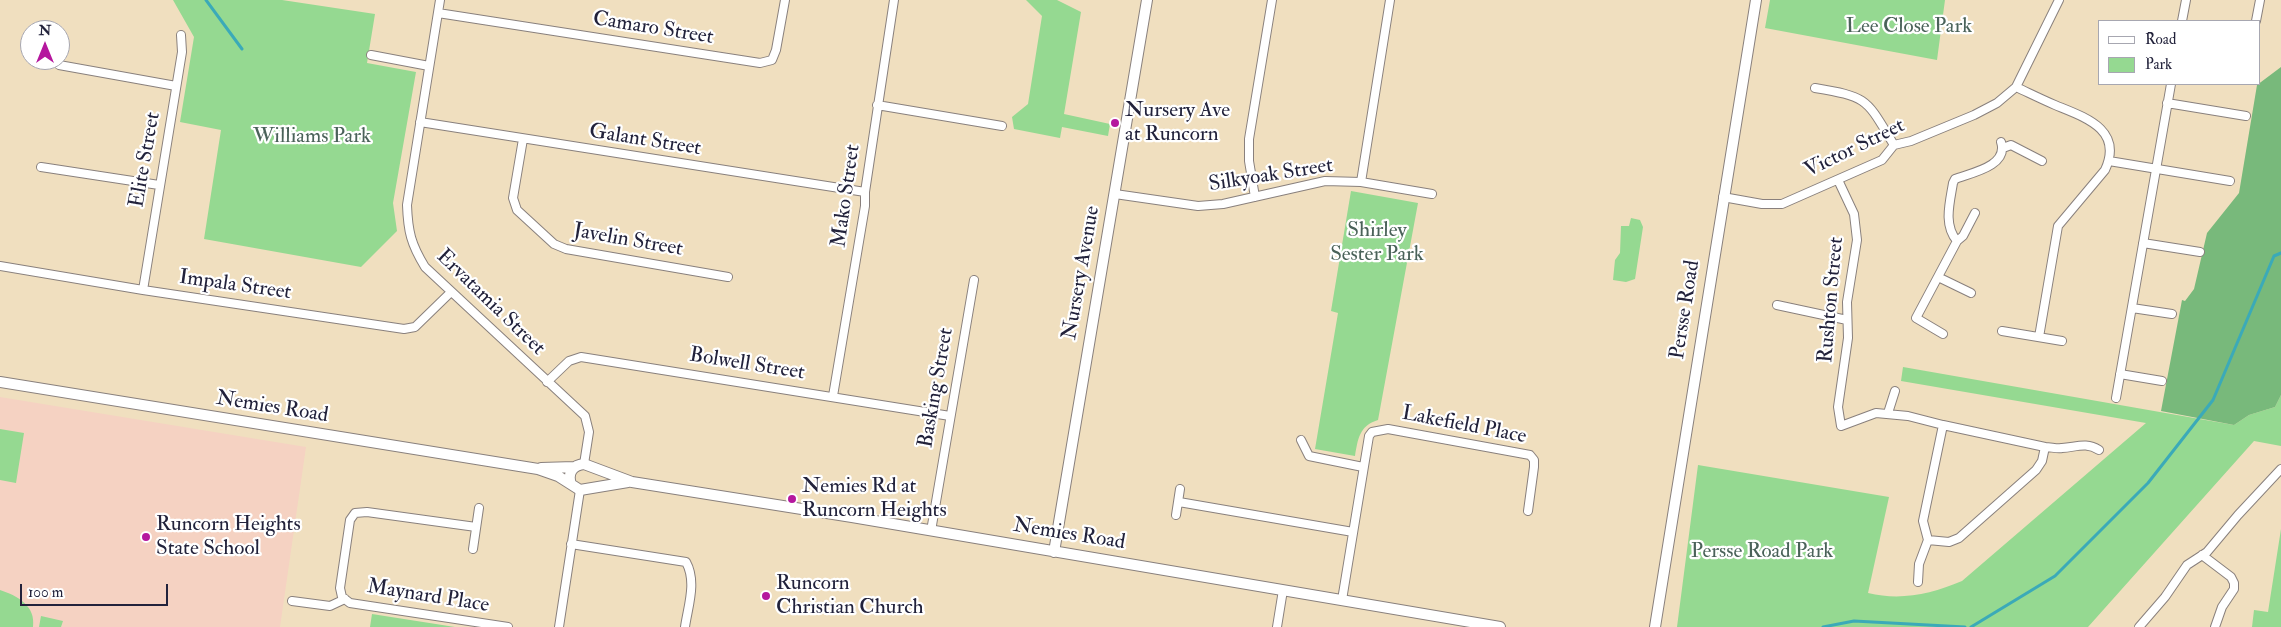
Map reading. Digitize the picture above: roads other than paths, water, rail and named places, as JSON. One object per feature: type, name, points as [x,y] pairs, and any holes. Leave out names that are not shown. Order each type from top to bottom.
[{"type":"street","name":"Ervatamia Street","points":[[440,0],[407,205],[408,227],[412,247],[425,267],[585,416],[589,432],[584,466]]},
{"type":"street","name":"Camaro Street","points":[[438,13],[760,63],[772,60],[776,50],[785,0]]},
{"type":"street","name":"Mako Street","points":[[833,396],[865,206],[864,192],[894,0]]},
{"type":"street","name":"Nursery Avenue","points":[[1054,552],[1147,0]]},
{"type":"street","points":[[1255,197],[1249,161],[1248,140],[1272,0]]},
{"type":"street","points":[[1361,182],[1390,0]]},
{"type":"street","name":"Persse Road","points":[[1655,627],[1756,0]]},
{"type":"street","name":"Victor Street","points":[[1723,197],[1762,204],[1782,204],[1882,160],[1894,145],[1910,141],[1974,115],[1996,103],[2016,87],[2059,0]]},
{"type":"street","points":[[2182,20],[2186,0]]},
{"type":"street","points":[[2256,20],[2260,0]]},
{"type":"street","name":"Elite Street","points":[[142,290],[182,52],[181,35]]},
{"type":"street","points":[[371,55],[429,66]]},
{"type":"street","points":[[70,67],[176,86]]},
{"type":"street","points":[[2116,398],[2171,85]]},
{"type":"street","points":[[2016,87],[2089,118],[2102,129],[2110,143],[2109,161],[2105,170],[2058,226],[2039,336]]},
{"type":"street","points":[[1815,88],[1849,94],[1863,100],[1872,108],[1894,145]]},
{"type":"street","points":[[2167,103],[2246,116]]},
{"type":"street","points":[[877,105],[1002,126]]},
{"type":"street","name":"Galant Street","points":[[420,122],[522,140],[864,192]]},
{"type":"street","name":"Javelin Street","points":[[522,140],[513,198],[517,210],[554,244],[566,249],[728,277]]},
{"type":"street","points":[[1957,241],[1950,234],[1948,225],[1953,182],[1955,179],[1992,165],[2000,158],[2002,145],[2011,145],[2042,161]]},
{"type":"street","points":[[2109,161],[2230,181]]},
{"type":"street","points":[[41,167],[159,185]]},
{"type":"street","name":"Rushton Street","points":[[1838,180],[1854,214],[1857,240],[1846,302],[1848,338],[1838,406],[1841,426],[1866,415],[1888,413]]},
{"type":"street","name":"Silkyoak Street","points":[[1115,194],[1198,206],[1223,204],[1325,181],[1361,182],[1432,194]]},
{"type":"street","points":[[1944,334],[1916,318],[1957,241],[1963,236],[1975,213]]},
{"type":"street","points":[[2143,243],[2200,252]]},
{"type":"street","name":"Impala Street","points":[[0,266],[142,290],[404,329],[415,327],[451,292]]},
{"type":"street","points":[[1938,277],[1971,294]]},
{"type":"street","name":"Basking Street","points":[[931,531],[974,280]]},
{"type":"street","points":[[1777,305],[1846,320]]},
{"type":"street","points":[[2132,308],[2172,314]]},
{"type":"street","points":[[2002,331],[2062,341]]},
{"type":"street","name":"Bolwell Street","points":[[547,382],[569,361],[581,357],[950,416]]},
{"type":"street","points":[[2120,374],[2162,381]]},
{"type":"street","name":"Nemies Road","points":[[0,382],[538,469],[585,489],[632,482]]},
{"type":"street","points":[[1895,391],[1888,413],[1924,419],[1943,425],[2045,447],[2062,448],[2080,445],[2092,446],[2099,450]]},
{"type":"street","points":[[1918,582],[1918,564],[1928,540],[1924,521],[1943,425]]},
{"type":"street","name":"Lakefield Place","points":[[1342,600],[1363,467],[1369,436],[1372,432],[1388,429],[1530,455],[1534,460],[1528,511]]},
{"type":"street","points":[[1301,440],[1309,456],[1363,467]]},
{"type":"street","points":[[1928,540],[1949,542],[1959,538],[2036,470],[2042,461],[2045,447]]},
{"type":"street","points":[[558,627],[571,544],[585,489],[596,479],[584,466],[569,475],[571,484]]},
{"type":"street","name":"Nemies Road","points":[[538,469],[584,466],[632,482],[1500,627]]},
{"type":"street","points":[[2139,627],[2165,597],[2187,565],[2202,555],[2281,469]]},
{"type":"street","points":[[1176,515],[1180,489]]},
{"type":"street","points":[[1179,502],[1353,532]]},
{"type":"street","points":[[473,549],[479,508]]},
{"type":"street","name":"Maynard Place","points":[[476,527],[367,512],[356,513],[350,520],[340,588],[342,597],[350,603],[508,627]]},
{"type":"street","points":[[571,544],[686,562],[692,572],[692,583],[685,627]]},
{"type":"street","points":[[2202,555],[2231,577],[2234,583],[2234,589],[2222,607],[2215,627]]},
{"type":"street","points":[[1277,627],[1283,590]]},
{"type":"street","points":[[292,601],[330,606],[345,599]]},
{"type":"waterway","points":[[206,0],[242,49]]},
{"type":"waterway","points":[[1971,627],[2055,576],[2148,483],[2213,400],[2274,256],[2281,253]]},
{"type":"waterway","points":[[1823,627],[1854,621],[1965,627]]},
{"type":"place","name":"Nursery Ave at Runcorn","points":[[1115,123]]},
{"type":"place","name":"Nemies Rd at Runcorn Heights","points":[[792,499]]},
{"type":"place","name":"Runcorn Heights State School","points":[[146,537]]},
{"type":"place","name":"Runcorn Christian Church","points":[[766,596]]},
{"type":"park label","name":"Lee Close Park","points":[[1909,27]]},
{"type":"park label","name":"Williams Park","points":[[312,137]]},
{"type":"park label","name":"Shirley Sester Park","points":[[1377,243]]},
{"type":"park label","name":"Persse Road Park","points":[[1762,552]]}]
